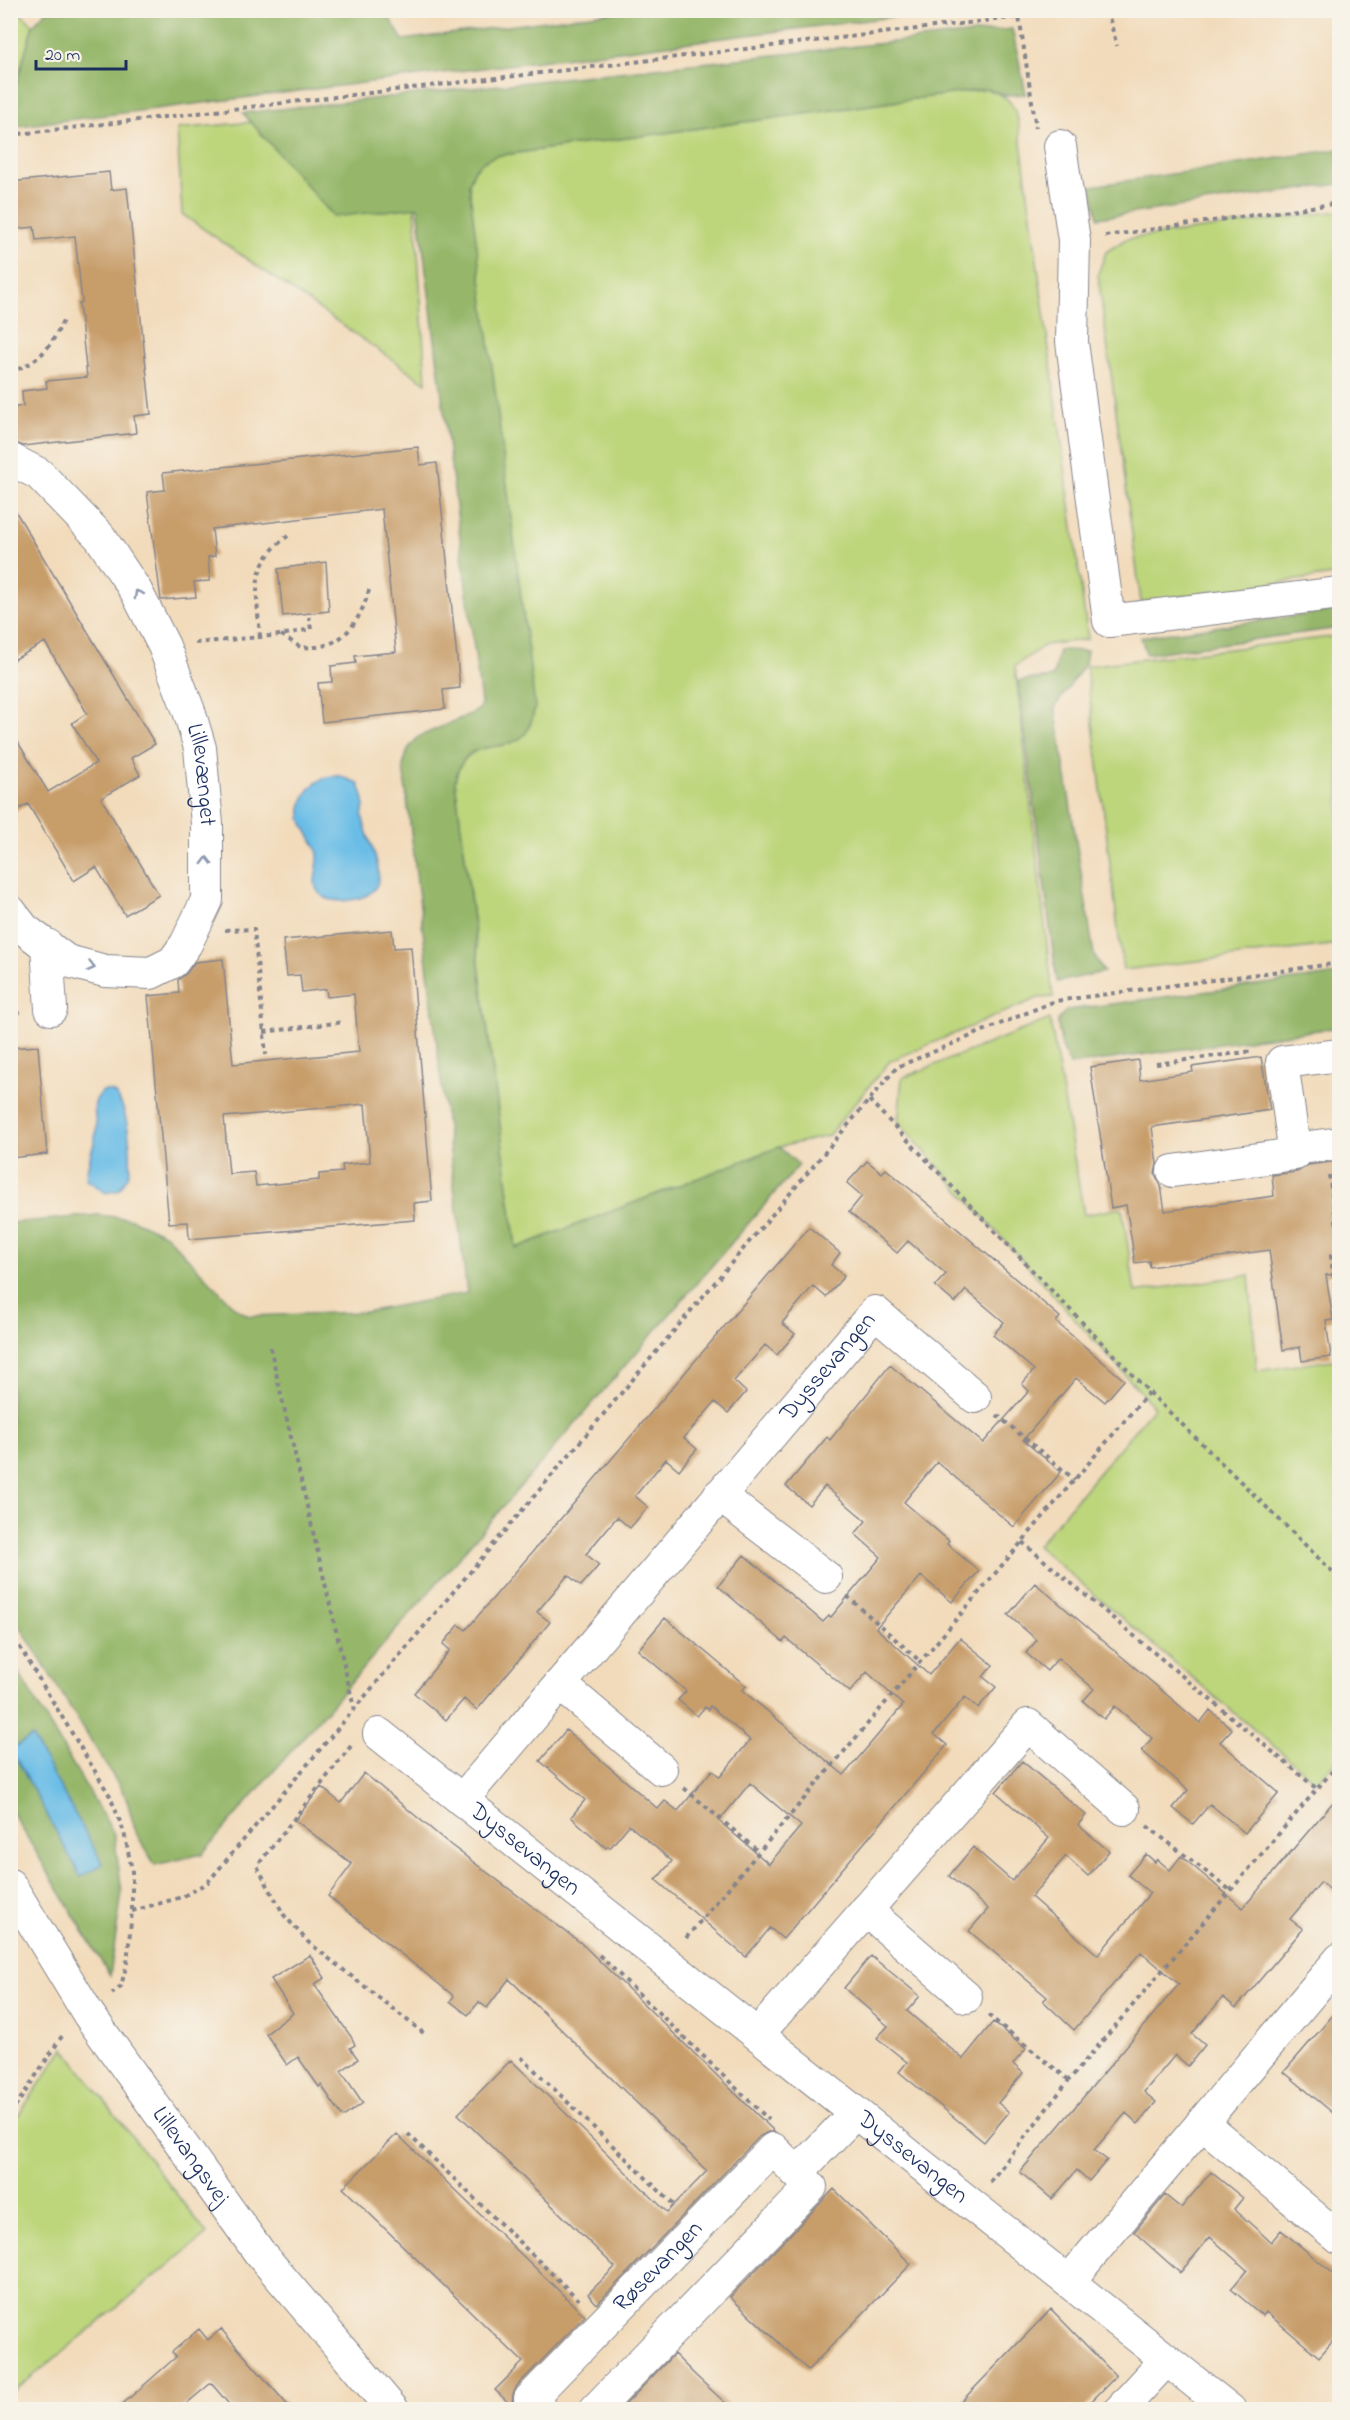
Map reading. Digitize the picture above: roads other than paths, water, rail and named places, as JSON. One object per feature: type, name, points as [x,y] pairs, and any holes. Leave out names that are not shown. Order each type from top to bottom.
[{"type":"street","points":[[1048,140],[1074,240],[1072,342],[1110,621],[1340,593]]},
{"type":"street","name":"Lillevænget","points":[[10,459],[39,474],[100,537],[136,591],[164,646],[189,711],[200,748],[207,824],[207,900],[186,944],[173,962],[151,973],[105,971],[67,961],[24,929],[10,911]]},
{"type":"street","points":[[47,945],[51,1009]]},
{"type":"street","points":[[1173,1171],[1295,1154],[1282,1062],[1340,1055]]},
{"type":"street","points":[[1294,1149],[1332,1144]]},
{"type":"street","name":"Dyssevangen","points":[[462,1800],[874,1312],[975,1397]]},
{"type":"street","points":[[719,1496],[826,1577]]},
{"type":"street","points":[[560,1684],[662,1769]]},
{"type":"street","points":[[758,2034],[1028,1725],[1124,1809]]},
{"type":"street","name":"Dyssevangen","points":[[367,1738],[462,1800],[1230,2409]]},
{"type":"street","name":"Lillevangsvej","points":[[10,1885],[89,2014],[259,2252],[393,2409]]},
{"type":"street","points":[[866,1910],[966,1997]]},
{"type":"street","points":[[1069,2281],[1340,1959]]},
{"type":"street","points":[[595,2409],[811,2187],[797,2173],[855,2113]]},
{"type":"street","points":[[1202,2123],[1339,2238]]},
{"type":"street","name":"Røsevangen","points":[[541,2409],[530,2399],[773,2149],[797,2173]]},
{"type":"street","points":[[1120,2409],[1166,2360]]},
{"type":"water","points":[[340,776],[358,783],[364,802],[362,817],[378,868],[375,889],[366,896],[344,901],[324,897],[316,888],[318,854],[301,815],[302,803],[312,786],[324,778]]},
{"type":"water","points":[[103,1091],[112,1092],[122,1106],[128,1130],[130,1156],[129,1174],[126,1180],[119,1190],[106,1193],[86,1179],[96,1132],[95,1103]]},
{"type":"water","points":[[32,1737],[103,1864],[81,1877],[11,1749]]}]
